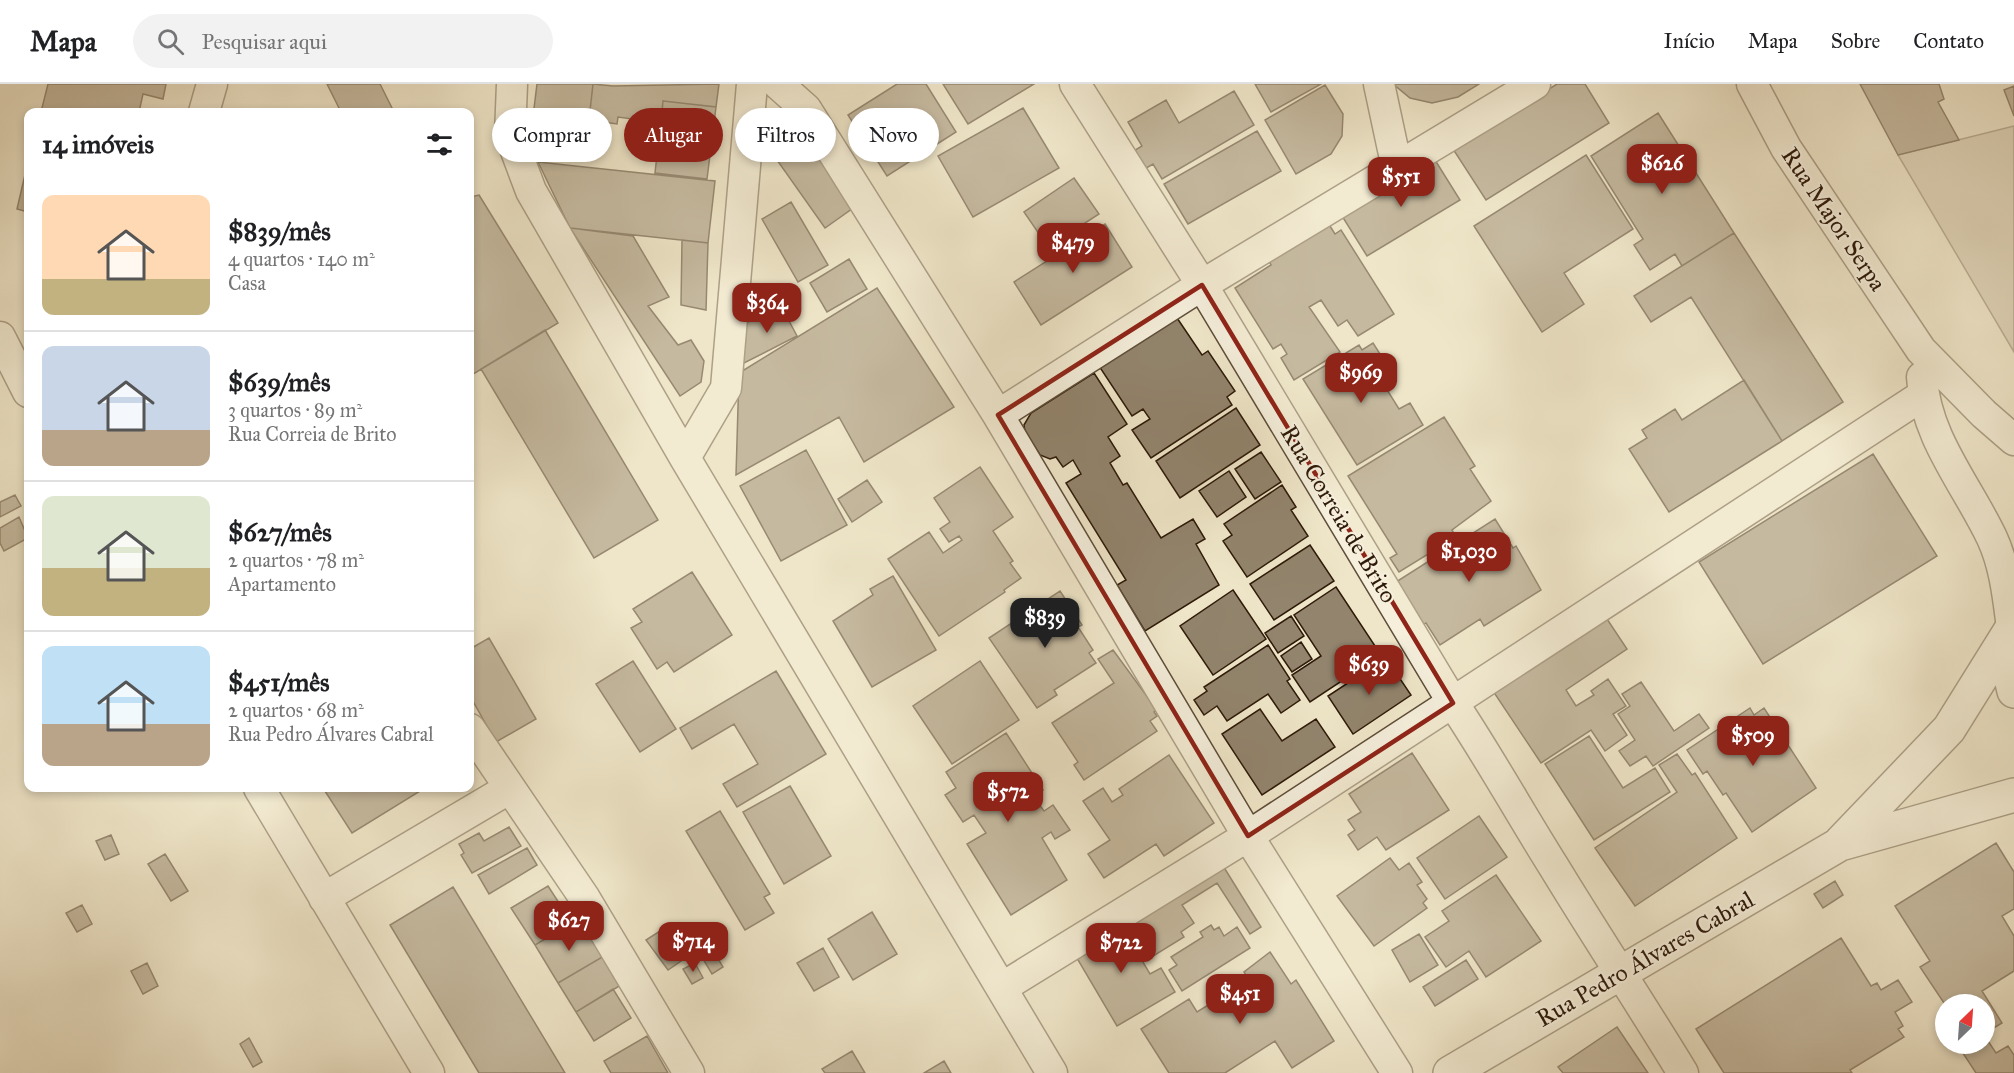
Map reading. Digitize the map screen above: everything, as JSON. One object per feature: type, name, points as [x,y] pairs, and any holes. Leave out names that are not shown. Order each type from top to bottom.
[{"type":"street","points":[[205,108],[212,84]]},
{"type":"street","points":[[512,84],[510,135],[531,191],[685,458],[1003,987],[1052,1073]]},
{"type":"street","points":[[685,458],[726,388],[752,84]]},
{"type":"street","points":[[778,84],[806,109],[998,415],[1248,836],[1397,1073]]},
{"type":"street","name":"Rua Correia de Brito","points":[[1075,84],[1202,285],[1453,704],[1482,745],[1554,868],[1623,973],[1683,1073]]},
{"type":"street","points":[[1380,84],[1397,168]]},
{"type":"street","points":[[998,415],[1202,285],[1535,84]]},
{"type":"street","name":"Rua Major Serpa","points":[[1752,84],[1786,148],[1921,350],[1984,414],[2014,440]]},
{"type":"street","points":[[0,337],[24,384]]},
{"type":"street","points":[[1921,350],[1923,395],[1946,457],[1992,538],[2005,573],[2013,625],[2008,665],[2014,691]]},
{"type":"street","points":[[1003,987],[1248,836],[1923,395]]},
{"type":"street","points":[[1840,844],[1949,729],[2013,625]]},
{"type":"street","points":[[474,735],[584,897],[690,1073]]},
{"type":"street","points":[[324,898],[510,788]]},
{"type":"street","points":[[261,792],[429,1073]]},
{"type":"street","points":[[1840,844],[2014,795]]},
{"type":"street","name":"Rua Pedro Álvares Cabral","points":[[1450,1073],[1840,844]]},
{"type":"highlighted area","points":[[1202,285],[1453,703],[1248,836],[998,415]]},
{"type":"shaded area","points":[[2014,126],[2014,352],[1898,155]]},
{"type":"building","points":[[48,84],[166,84],[163,99],[143,94],[140,108],[42,108]]},
{"type":"building","points":[[327,84],[380,84],[392,108],[339,108]]},
{"type":"building","points":[[537,84],[593,84],[590,108],[534,108]]},
{"type":"building","points":[[593,84],[613,86],[719,84],[716,107],[663,101],[662,108],[624,108],[624,118],[618,117],[617,124],[612,123],[612,108],[590,108]]},
{"type":"building","points":[[897,84],[926,84],[956,132],[939,143],[939,108],[859,108]]},
{"type":"building","points":[[943,84],[1034,84],[968,124]]},
{"type":"building","points":[[1255,84],[1321,84],[1271,112]]},
{"type":"building","points":[[1393,84],[1479,84],[1458,97],[1432,103],[1410,98]]},
{"type":"building","points":[[1557,84],[1585,84],[1609,123],[1486,200],[1453,149]]},
{"type":"building","points":[[1860,84],[1939,84],[1944,99],[1938,102],[1959,140],[1898,155]]},
{"type":"building","points":[[1325,85],[1343,114],[1342,136],[1331,154],[1296,174],[1265,120]]},
{"type":"building","points":[[2014,86],[2014,116],[2004,90]]},
{"type":"building","points":[[1234,91],[1254,125],[1162,179],[1153,164],[1143,170],[1132,152],[1142,146],[1128,122],[1166,100],[1179,123]]},
{"type":"building","points":[[663,101],[716,107],[716,108],[662,108]]},
{"type":"building","points":[[1023,108],[1059,168],[973,217],[939,155]]},
{"type":"building","points":[[1658,113],[1734,233],[1682,266],[1675,254],[1650,270],[1634,245],[1643,239],[1591,156]]},
{"type":"building","points":[[1257,131],[1281,171],[1188,224],[1164,184]]},
{"type":"building","points":[[1586,155],[1633,229],[1564,273],[1584,304],[1542,332],[1474,226]]},
{"type":"building","points":[[1435,160],[1460,200],[1367,256],[1342,216]]},
{"type":"building","points":[[538,162],[715,181],[708,243],[570,228]]},
{"type":"building","points":[[656,162],[709,162],[707,179],[655,173]]},
{"type":"building","points":[[778,162],[835,162],[863,201],[825,228]]},
{"type":"building","points":[[878,162],[909,162],[887,176]]},
{"type":"building","points":[[1074,178],[1099,214],[1048,247],[1024,212]]},
{"type":"building","points":[[24,179],[24,211],[17,209]]},
{"type":"building","points":[[479,195],[558,323],[474,374],[474,196]]},
{"type":"building","points":[[791,202],[828,265],[798,282],[762,219]]},
{"type":"building","points":[[1328,223],[1335,234],[1341,230],[1394,314],[1358,336],[1347,320],[1338,326],[1321,300],[1309,307],[1340,352],[1294,380],[1281,358],[1287,354],[1281,344],[1273,349],[1235,288],[1271,265],[1269,261]]},
{"type":"building","points":[[1105,224],[1132,267],[1041,325],[1014,282]]},
{"type":"building","points":[[570,228],[633,236],[669,297],[648,306],[678,345],[691,340],[704,361],[701,382],[680,396]]},
{"type":"building","points":[[1734,233],[1843,402],[1782,441],[1691,297],[1651,322],[1634,296]]},
{"type":"building","points":[[682,240],[708,243],[706,310],[681,305]]},
{"type":"building","points":[[849,259],[867,289],[827,312],[810,283]]},
{"type":"building","points":[[877,288],[954,407],[864,462],[839,417],[736,475],[739,373]]},
{"type":"building","points":[[781,306],[797,336],[742,364],[746,323]]},
{"type":"building","points":[[1173,312],[1202,355],[1208,351],[1235,391],[1227,397],[1232,405],[1151,458],[1132,430],[1150,419],[1143,409],[1132,416],[1097,363]]},
{"type":"building","points":[[545,330],[658,520],[594,558],[481,369]]},
{"type":"building","points":[[1373,343],[1380,354],[1369,361],[1399,409],[1410,403],[1423,425],[1357,465],[1303,379],[1359,345],[1362,350]]},
{"type":"building","points":[[1094,373],[1127,424],[1108,437],[1120,456],[1110,463],[1123,485],[1127,483],[1161,538],[1193,519],[1205,539],[1196,544],[1219,585],[1145,631],[1117,585],[1126,580],[1066,483],[1081,474],[1073,460],[1063,467],[1056,457],[1050,459],[1040,455],[1025,432],[1024,425],[1031,413]]},
{"type":"building","points":[[1744,380],[1782,441],[1669,512],[1629,449],[1647,438],[1642,430],[1675,409],[1682,420]]},
{"type":"building","points":[[1236,408],[1260,445],[1180,498],[1156,461]]},
{"type":"building","points":[[1444,417],[1475,466],[1470,469],[1491,501],[1452,530],[1456,537],[1399,572],[1390,558],[1397,554],[1348,476]]},
{"type":"building","points":[[806,450],[847,525],[781,561],[740,486]]},
{"type":"building","points":[[1261,452],[1281,482],[1255,499],[1235,469]]},
{"type":"building","points":[[1873,454],[1937,556],[1763,664],[1699,562]]},
{"type":"building","points":[[980,467],[1013,517],[993,531],[1013,561],[1010,563],[1021,578],[1004,590],[1005,592],[939,636],[888,559],[929,532],[943,553],[962,540],[959,536],[949,542],[940,529],[950,522],[934,498]]},
{"type":"building","points":[[1229,471],[1246,497],[1217,517],[1199,491]]},
{"type":"building","points":[[867,480],[882,502],[852,522],[838,499]]},
{"type":"building","points":[[1282,485],[1296,507],[1291,510],[1308,536],[1247,577],[1223,541],[1232,535],[1224,524]]},
{"type":"building","points":[[15,495],[21,506],[0,517],[0,502]]},
{"type":"building","points":[[19,517],[24,529],[24,540],[4,551],[0,543],[0,528]]},
{"type":"building","points":[[1495,519],[1513,548],[1516,546],[1541,590],[1484,626],[1480,619],[1440,645],[1426,623],[1423,625],[1396,582]]},
{"type":"building","points":[[1310,545],[1334,581],[1274,620],[1250,584]]},
{"type":"building","points":[[692,572],[732,635],[674,672],[667,662],[657,669],[631,628],[642,622],[633,609]]},
{"type":"building","points":[[893,576],[936,650],[872,687],[833,621],[873,595],[870,589]]},
{"type":"building","points":[[1336,587],[1381,655],[1310,702],[1292,675],[1321,656],[1294,615]]},
{"type":"building","points":[[1233,590],[1266,639],[1213,675],[1180,626]]},
{"type":"building","points":[[1060,591],[1082,625],[1078,627],[1093,650],[1089,653],[1096,663],[1054,690],[1057,695],[1037,708],[989,638]]},
{"type":"building","points":[[1291,616],[1304,636],[1278,653],[1265,633]]},
{"type":"building","points":[[1605,616],[1627,649],[1566,690],[1576,706],[1594,695],[1591,691],[1608,679],[1626,706],[1613,714],[1627,735],[1605,751],[1591,730],[1541,763],[1493,691]]},
{"type":"building","points":[[489,638],[536,719],[496,742],[474,703],[474,647]]},
{"type":"building","points":[[1301,642],[1312,659],[1292,672],[1281,656]]},
{"type":"building","points":[[1268,645],[1290,679],[1287,681],[1300,700],[1281,713],[1268,694],[1227,721],[1217,706],[1204,715],[1194,700],[1207,691],[1204,687]]},
{"type":"building","points":[[1113,650],[1157,710],[1154,712],[1157,716],[1150,721],[1157,731],[1084,780],[1074,765],[1078,762],[1052,723],[1114,683],[1098,659]]},
{"type":"building","points":[[1386,658],[1411,695],[1353,734],[1328,696]]},
{"type":"building","points":[[633,661],[676,729],[640,752],[596,684]]},
{"type":"building","points":[[980,661],[1019,720],[952,764],[913,706]]},
{"type":"building","points":[[776,671],[826,754],[737,807],[723,784],[758,764],[734,724],[692,749],[680,728]]},
{"type":"building","points":[[1641,682],[1674,731],[1699,714],[1709,728],[1653,766],[1646,756],[1630,766],[1619,751],[1635,740],[1618,714],[1630,706],[1622,694]]},
{"type":"building","points":[[1750,708],[1754,715],[1764,708],[1816,788],[1752,832],[1726,793],[1723,795],[1707,771],[1703,774],[1687,750]]},
{"type":"building","points":[[1260,709],[1282,741],[1316,719],[1335,747],[1262,795],[1222,734]]},
{"type":"building","points":[[1006,733],[1043,790],[1033,796],[1044,811],[1053,805],[1070,830],[1055,839],[1051,832],[1042,838],[1067,880],[1011,915],[967,844],[986,833],[974,815],[963,822],[945,795],[956,788],[946,772]]},
{"type":"building","points":[[1589,736],[1623,788],[1655,768],[1670,792],[1594,840],[1545,764]]},
{"type":"building","points":[[1412,753],[1449,810],[1386,850],[1377,837],[1358,850],[1348,835],[1355,830],[1348,820],[1361,812],[1349,794]]},
{"type":"building","points":[[1677,754],[1692,775],[1695,773],[1737,838],[1635,906],[1595,848],[1677,792],[1659,765]]},
{"type":"building","points":[[1169,755],[1214,823],[1164,856],[1156,844],[1104,878],[1088,854],[1110,840],[1083,801],[1103,788],[1112,802],[1123,795],[1119,789]]},
{"type":"building","points":[[790,786],[831,856],[784,884],[743,812]]},
{"type":"building","points":[[326,792],[419,792],[352,833]]},
{"type":"building","points":[[720,811],[770,894],[764,897],[774,913],[745,930],[686,831]]},
{"type":"building","points":[[1479,816],[1507,857],[1445,899],[1417,858]]},
{"type":"building","points":[[509,827],[521,846],[472,873],[461,855],[464,853],[459,844],[479,833],[484,841]]},
{"type":"building","points":[[111,835],[119,854],[105,860],[96,841]]},
{"type":"building","points":[[1996,843],[2014,872],[2014,909],[2002,916],[2014,936],[2014,971],[1982,991],[1984,994],[1938,994],[1920,967],[1930,961],[1895,906]]},
{"type":"building","points":[[527,848],[537,865],[489,894],[478,875]]},
{"type":"building","points":[[165,854],[188,891],[171,901],[148,864]]},
{"type":"building","points":[[1390,858],[1399,870],[1409,863],[1422,882],[1417,885],[1427,899],[1423,903],[1427,908],[1374,946],[1337,896]]},
{"type":"building","points":[[1220,861],[1261,927],[1250,934],[1217,883],[1182,905],[1194,923],[1181,932],[1184,937],[1150,958],[1124,916]]},
{"type":"building","points":[[1496,875],[1541,941],[1486,977],[1469,951],[1446,967],[1425,937],[1449,921],[1442,911]]},
{"type":"building","points":[[1835,881],[1843,895],[1823,908],[1814,894]]},
{"type":"building","points":[[548,886],[572,923],[535,945],[511,908]]},
{"type":"building","points":[[453,887],[565,1073],[479,1073],[390,925]]},
{"type":"building","points":[[82,905],[92,924],[77,932],[66,913]]},
{"type":"building","points":[[872,912],[897,954],[853,980],[828,939]]},
{"type":"building","points":[[1118,920],[1150,974],[1161,968],[1175,992],[1117,1026],[1071,948]]},
{"type":"building","points":[[572,923],[576,930],[585,926],[604,956],[558,983],[535,945]]},
{"type":"building","points":[[1211,925],[1214,930],[1219,927],[1224,936],[1237,927],[1250,948],[1182,991],[1169,970],[1177,965],[1171,957],[1203,937],[1200,932]]},
{"type":"building","points":[[660,931],[666,941],[680,932],[694,952],[668,970],[646,940]]},
{"type":"building","points":[[1419,934],[1438,965],[1410,982],[1392,950]]},
{"type":"building","points":[[1841,938],[1871,986],[1877,983],[1881,990],[1898,980],[1912,1002],[1895,1012],[1903,1026],[1898,1029],[1904,1037],[1850,1070],[1852,1073],[1724,1073],[1696,1029]]},
{"type":"building","points":[[711,947],[723,967],[712,974],[700,954]]},
{"type":"building","points":[[823,948],[839,977],[814,991],[797,963]]},
{"type":"building","points":[[1270,952],[1291,984],[1296,980],[1334,1041],[1292,1068],[1275,1041],[1225,1073],[1169,1073],[1141,1029],[1189,999],[1197,1012],[1249,980],[1244,972]]},
{"type":"building","points":[[604,956],[621,985],[576,1012],[558,983]]},
{"type":"building","points":[[1466,960],[1478,979],[1435,1006],[1423,987]]},
{"type":"building","points":[[147,963],[158,986],[143,994],[131,971]]},
{"type":"building","points":[[695,963],[703,978],[692,984],[683,969]]},
{"type":"building","points":[[613,989],[631,1018],[594,1041],[576,1012]]},
{"type":"building","points":[[1995,1012],[2002,1023],[1995,1027]]},
{"type":"building","points":[[1617,1027],[1648,1073],[1563,1073],[1558,1067]]},
{"type":"building","points":[[647,1036],[668,1073],[611,1073],[604,1061]]},
{"type":"building","points":[[249,1038],[262,1062],[253,1067],[240,1044]]},
{"type":"building","points":[[2008,1046],[2014,1055],[2014,1073],[1976,1073],[1964,1054],[1995,1054],[1995,1052]]},
{"type":"building","points":[[852,1051],[865,1073],[825,1073],[822,1069]]},
{"type":"building","points":[[944,1061],[951,1073],[924,1073]]}]
